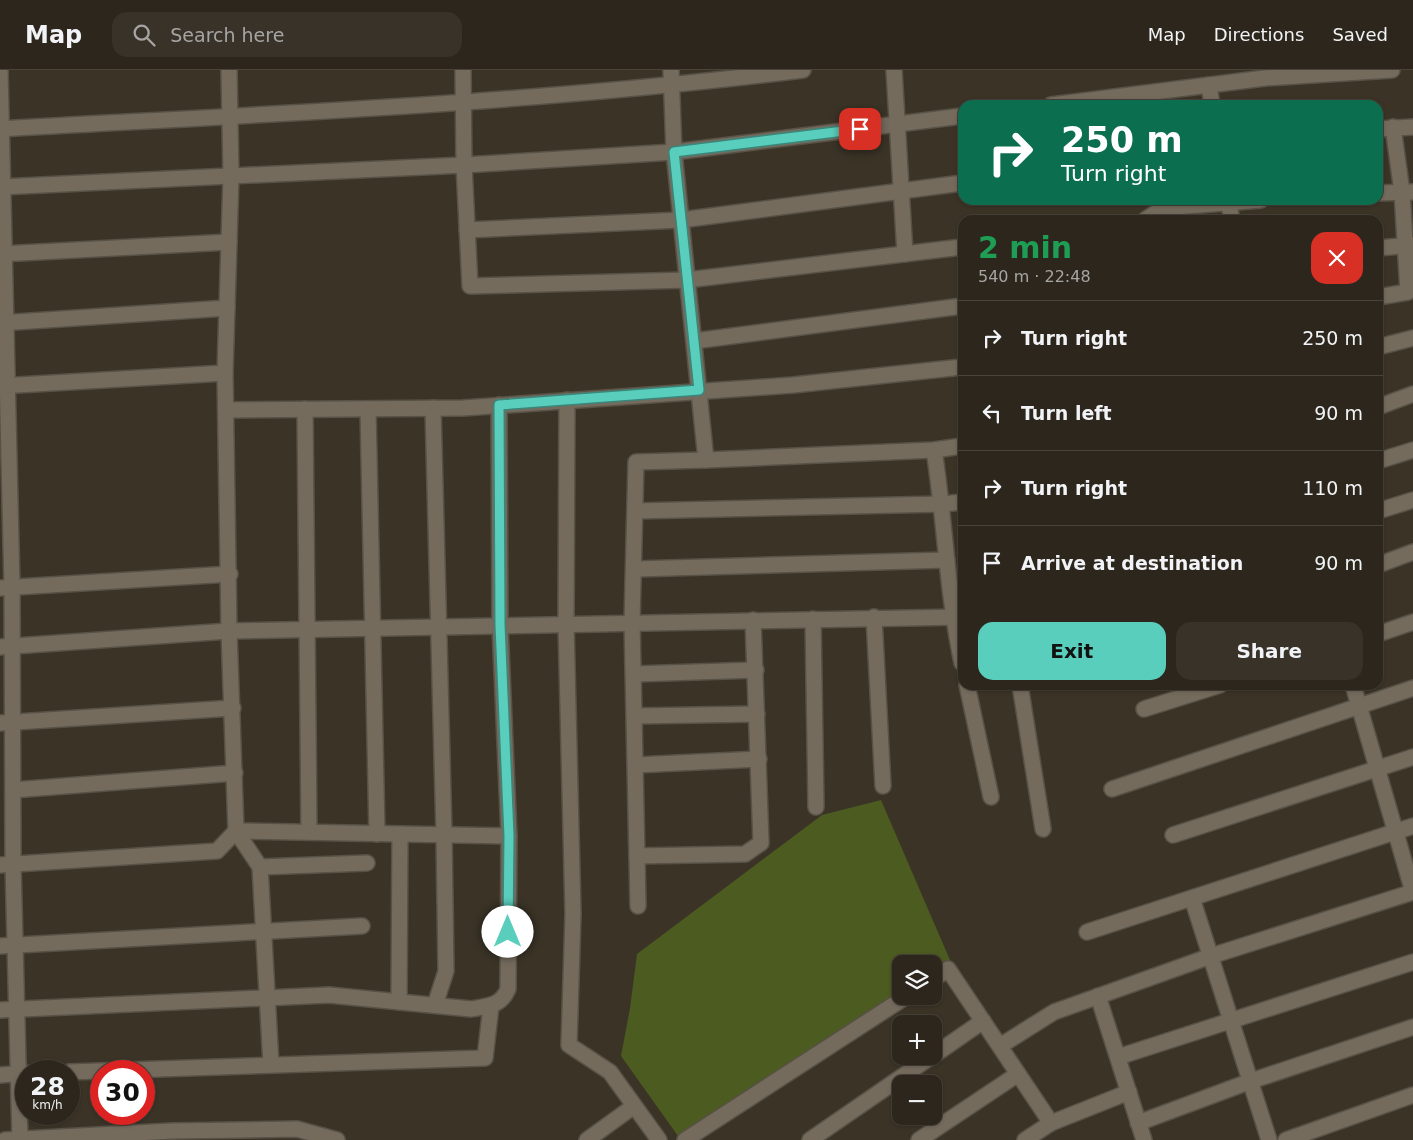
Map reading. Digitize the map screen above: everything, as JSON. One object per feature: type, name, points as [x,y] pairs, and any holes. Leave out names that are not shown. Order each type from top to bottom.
[{"type":"street","points":[[0,70],[6,723],[13,790],[7,864],[8,946],[17,1009],[21,1060]]},
{"type":"street","points":[[229,70],[231,176],[226,410],[230,574],[229,631],[236,831],[260,867],[271,1065]]},
{"type":"street","points":[[463,70],[464,165],[470,286],[687,280],[958,247]]},
{"type":"street","points":[[670,70],[674,152],[706,460]]},
{"type":"street","points":[[1,129],[230,116],[671,86],[803,70]]},
{"type":"street","points":[[894,70],[905,254]]},
{"type":"street","points":[[1090,100],[1209,85],[1264,74],[1392,70]]},
{"type":"street","points":[[1209,85],[1211,100]]},
{"type":"street","points":[[1,187],[464,165],[674,152],[958,116]]},
{"type":"street","points":[[1383,296],[1408,292],[1408,192],[1393,127]]},
{"type":"street","points":[[1383,128],[1413,127]]},
{"type":"street","points":[[467,230],[681,220],[958,184]]},
{"type":"street","points":[[1383,193],[1408,192]]},
{"type":"street","points":[[1152,215],[1163,208],[1191,205]]},
{"type":"street","points":[[2,254],[229,242]]},
{"type":"street","points":[[1383,248],[1409,245]]},
{"type":"street","points":[[694,341],[958,307]]},
{"type":"street","points":[[2,323],[227,308]]},
{"type":"street","points":[[1383,346],[1413,338]]},
{"type":"street","points":[[226,410],[433,408],[499,405],[793,385],[958,367]]},
{"type":"street","points":[[3,386],[226,373]]},
{"type":"street","points":[[1383,405],[1413,394]]},
{"type":"street","points":[[567,400],[566,624],[573,914],[569,1045],[610,1072],[658,1140]]},
{"type":"street","points":[[0,1010],[329,995],[471,1009],[491,1006],[504,997],[508,989],[509,836],[500,625],[499,405]]},
{"type":"street","points":[[433,408],[446,971],[435,1005]]},
{"type":"street","points":[[305,409],[309,832]]},
{"type":"street","points":[[368,409],[376,834]]},
{"type":"street","points":[[638,906],[632,622],[635,569],[636,462],[934,450],[958,447]]},
{"type":"street","points":[[6,647],[229,631],[874,617],[958,618],[947,560],[943,504],[934,450]]},
{"type":"street","points":[[1383,460],[1413,450]]},
{"type":"street","points":[[1383,509],[1413,500]]},
{"type":"street","points":[[635,511],[958,502]]},
{"type":"street","points":[[1383,563],[1413,552]]},
{"type":"street","points":[[635,569],[947,560]]},
{"type":"street","points":[[6,587],[230,574]]},
{"type":"street","points":[[874,617],[883,786]]},
{"type":"street","points":[[813,619],[816,807]]},
{"type":"street","points":[[637,856],[745,854],[761,843],[756,670],[752,620]]},
{"type":"street","points":[[1383,632],[1413,622]]},
{"type":"street","points":[[634,674],[756,670]]},
{"type":"street","points":[[1112,789],[1413,688]]},
{"type":"street","points":[[968,690],[992,797]]},
{"type":"street","points":[[1021,690],[1043,830]]},
{"type":"street","points":[[1144,710],[1205,690]]},
{"type":"street","points":[[1000,1046],[1054,1012],[1211,956],[1413,892],[1354,690]]},
{"type":"street","points":[[6,723],[233,708]]},
{"type":"street","points":[[635,716],[757,714]]},
{"type":"street","points":[[1173,835],[1413,757]]},
{"type":"street","points":[[636,764],[759,759]]},
{"type":"street","points":[[13,790],[235,773]]},
{"type":"street","points":[[1087,932],[1413,826]]},
{"type":"street","points":[[7,864],[217,851],[236,831],[509,836]]},
{"type":"street","points":[[399,1002],[400,834]]},
{"type":"street","points":[[260,867],[367,863]]},
{"type":"street","points":[[1192,898],[1269,1140]]},
{"type":"street","points":[[8,946],[362,926]]},
{"type":"street","points":[[1118,1057],[1413,962]]},
{"type":"street","points":[[942,973],[948,969],[1051,1123]]},
{"type":"street","points":[[1098,996],[1144,1140]]},
{"type":"street","points":[[685,1140],[893,1005]]},
{"type":"street","points":[[80,1072],[484,1058],[491,1006]]},
{"type":"street","points":[[942,1050],[983,1022]]},
{"type":"street","points":[[1138,1123],[1251,1081],[1413,1027]]},
{"type":"street","points":[[810,1140],[920,1065]]},
{"type":"street","points":[[0,1075],[15,1074]]},
{"type":"street","points":[[919,1140],[1018,1074]]},
{"type":"street","points":[[1025,1140],[1051,1123],[1129,1092]]},
{"type":"street","points":[[1286,1140],[1413,1095]]},
{"type":"street","points":[[587,1140],[634,1106]]},
{"type":"street","points":[[17,1125],[15,1140],[298,1134],[337,1140]]},
{"type":"green space","points":[[881,800],[950,960],[942,965],[942,955],[892,955],[892,997],[678,1136],[621,1056],[637,954],[822,815]]},
{"type":"route","points":[[508,932],[509,836],[500,625],[499,405],[699,390],[674,152],[860,129]]}]
